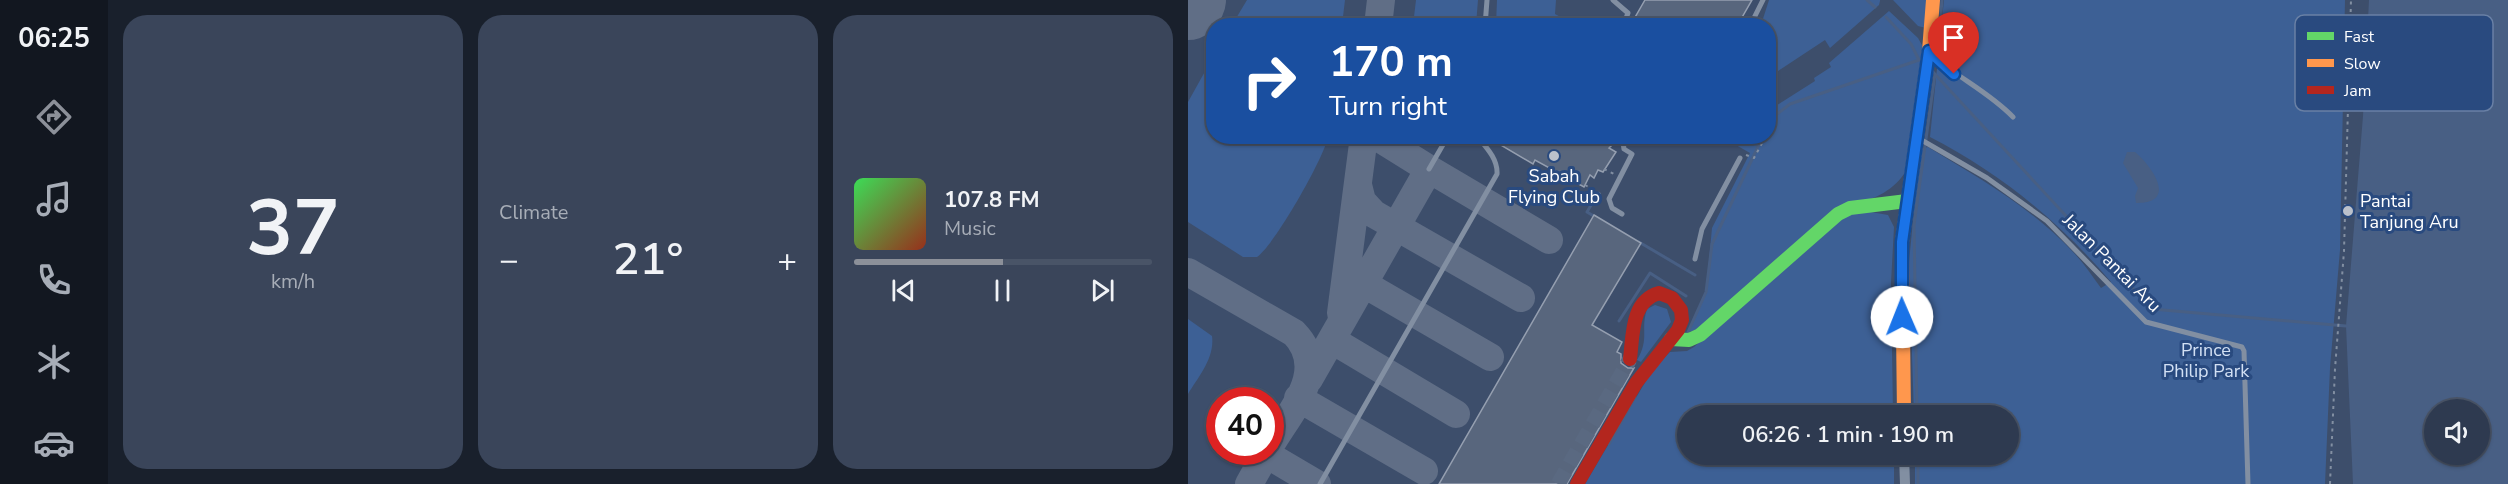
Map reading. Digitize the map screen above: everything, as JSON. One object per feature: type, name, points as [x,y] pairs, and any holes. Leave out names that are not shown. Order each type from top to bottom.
[{"type":"street","points":[[1904,405],[1902,281],[1906,201],[1929,51],[1933,0]]},
{"type":"street","points":[[1671,339],[1689,340],[1700,335],[1838,214],[1850,208],[1906,201]]},
{"type":"street","points":[[1577,484],[1646,367],[1671,339],[1682,321],[1682,309],[1675,299],[1663,293],[1651,294],[1638,308],[1630,359]]},
{"type":"street","points":[[1904,465],[1905,484]]},
{"type":"lane","points":[[1486,18],[1487,0]]},
{"type":"lane","points":[[1613,0],[1628,13],[1626,18]]},
{"type":"lane","points":[[1754,18],[1763,0]]},
{"type":"lane","points":[[1929,51],[1954,74],[1996,99],[2013,117]]},
{"type":"lane","name":"Jalan Pantai Aru","points":[[1917,138],[1987,178],[2047,220],[2146,322],[2242,347],[2244,351],[2248,484]]},
{"type":"lane","points":[[1429,169],[1443,144]]},
{"type":"lane","points":[[1320,484],[1497,174],[1497,165],[1483,144]]},
{"type":"lane","points":[[1622,214],[1612,208],[1609,199],[1632,154],[1624,149],[1623,144]]},
{"type":"lane","points":[[1695,259],[1701,228],[1740,158]]},
{"type":"path","points":[[2350,0],[2350,15]]},
{"type":"path","points":[[2331,484],[2335,369],[2344,251],[2347,111]]},
{"type":"path","points":[[1752,157],[1761,144]]},
{"type":"path","points":[[1604,169],[1620,177]]},
{"type":"path","points":[[1585,186],[1609,199]]},
{"type":"green space","points":[[1247,0],[1345,0],[1343,18],[1236,18]]},
{"type":"green space","points":[[1416,0],[1478,0],[1477,18],[1414,18]]},
{"type":"green space","points":[[1497,0],[1556,0],[1555,14],[1562,18],[1496,18]]},
{"type":"green space","points":[[1769,0],[1880,0],[1879,5],[1830,48],[1825,40],[1776,72],[1776,18],[1763,18]]},
{"type":"green space","points":[[1893,0],[1928,0],[1926,28],[1918,26]]},
{"type":"green space","name":"Prince Philip Park","points":[[1944,0],[2345,0],[2345,15],[2295,15],[2295,111],[2343,111],[2340,250],[2330,368],[2325,484],[1915,484],[1915,465],[2019,465],[2019,405],[1914,405],[1909,262],[1920,149],[1928,147],[2004,195],[2040,221],[2081,261],[2101,288],[2111,282],[2071,239],[2028,200],[1956,151],[1930,137]]},
{"type":"green space","points":[[1889,11],[1918,38],[1923,47],[1906,171],[1884,193],[1855,203],[1700,329],[1688,332],[1706,292],[1712,228],[1750,153],[1734,144],[1776,144],[1776,106],[1815,81],[1814,78],[1831,67],[1829,63]]},
{"type":"green space","points":[[1206,70],[1206,144],[1325,144],[1318,163],[1297,201],[1275,237],[1257,257],[1243,257],[1188,222],[1188,102]]},
{"type":"green space","points":[[1865,211],[1888,215],[1894,227],[1891,283],[1893,405],[1677,405],[1677,465],[1894,465],[1894,484],[1585,484],[1653,369],[1670,352],[1687,351],[1694,347],[1837,221],[1851,213]]},
{"type":"green space","points":[[1655,305],[1667,309],[1671,322],[1641,362],[1637,360],[1643,346],[1645,316],[1647,309]]},
{"type":"green space","points":[[1188,319],[1212,336],[1212,344],[1205,367],[1188,394]]},
{"type":"shaded area","points":[[2369,0],[2508,0],[2508,484],[2353,484],[2346,326],[2363,111],[2493,111],[2493,15],[2368,15]]},
{"type":"shaded area","points":[[2127,152],[2135,152],[2149,166],[2158,184],[2159,191],[2156,198],[2149,202],[2136,203],[2135,196],[2138,188],[2123,163]]},
{"type":"building","points":[[1645,0],[1752,0],[1742,18],[1635,18]]},
{"type":"building","points":[[1499,144],[1608,144],[1611,146],[1609,148],[1616,152],[1603,172],[1598,170],[1594,178],[1590,175],[1584,187],[1535,160],[1533,164]]},
{"type":"building","points":[[1594,215],[1641,243],[1592,325],[1622,342],[1617,352],[1621,354],[1621,363],[1628,368],[1634,368],[1567,484],[1439,484]]},
{"type":"waterway","points":[[1867,0],[1875,7]]},
{"type":"waterway","points":[[1938,51],[1942,0]]},
{"type":"waterway","points":[[1776,115],[1790,104],[1919,60],[1911,44],[1886,17]]},
{"type":"waterway","points":[[1933,72],[2152,309],[2346,326]]},
{"type":"waterway","points":[[1917,405],[1914,225],[1935,74]]},
{"type":"waterway","points":[[1688,332],[1706,292],[1712,244],[1759,144]]},
{"type":"waterway","points":[[1597,195],[1587,212],[1597,218]]},
{"type":"waterway","points":[[1639,242],[1695,275]]},
{"type":"waterway","points":[[1619,321],[1650,273],[1686,296]]},
{"type":"waterway","points":[[1609,444],[1635,397]]},
{"type":"waterway","points":[[1918,465],[1918,484]]},
{"type":"taxiway","points":[[1379,18],[1381,0]]},
{"type":"taxiway","points":[[1341,313],[1363,144]]},
{"type":"taxiway","points":[[1389,144],[1429,169]]},
{"type":"taxiway","points":[[1309,379],[1429,169],[1549,240]]},
{"type":"taxiway","points":[[1358,185],[1362,201],[1374,214],[1521,298]]},
{"type":"taxiway","points":[[1352,271],[1364,284],[1490,357]]},
{"type":"taxiway","points":[[1188,272],[1294,333],[1304,347],[1308,361],[1308,376],[1296,404],[1284,423]]},
{"type":"taxiway","points":[[1332,340],[1456,414]]},
{"type":"taxiway","points":[[1298,398],[1424,471]]},
{"type":"taxiway","points":[[1249,484],[1260,465]]},
{"type":"taxiway","points":[[1284,465],[1317,484]]},
{"type":"runway","points":[[1188,4],[1190,0]]},
{"type":"tunnel","points":[[1558,484],[1630,359]]},
{"type":"traffic: fast","points":[[1671,339],[1689,340],[1700,335],[1838,214],[1850,208],[1907,201]]},
{"type":"traffic: slow","points":[[1904,405],[1902,242],[1929,51],[1933,0]]},
{"type":"traffic: jam","points":[[1577,484],[1636,383],[1678,330],[1682,320],[1681,310],[1672,298],[1659,293],[1643,303],[1635,320],[1630,359]]},
{"type":"place","name":"Sabah Flying Club","points":[[1554,156]]},
{"type":"place","name":"Pantai Tanjung Aru","points":[[2348,211]]},
{"type":"route","points":[[1902,317],[1902,242],[1906,201],[1929,51],[1954,74]]}]
